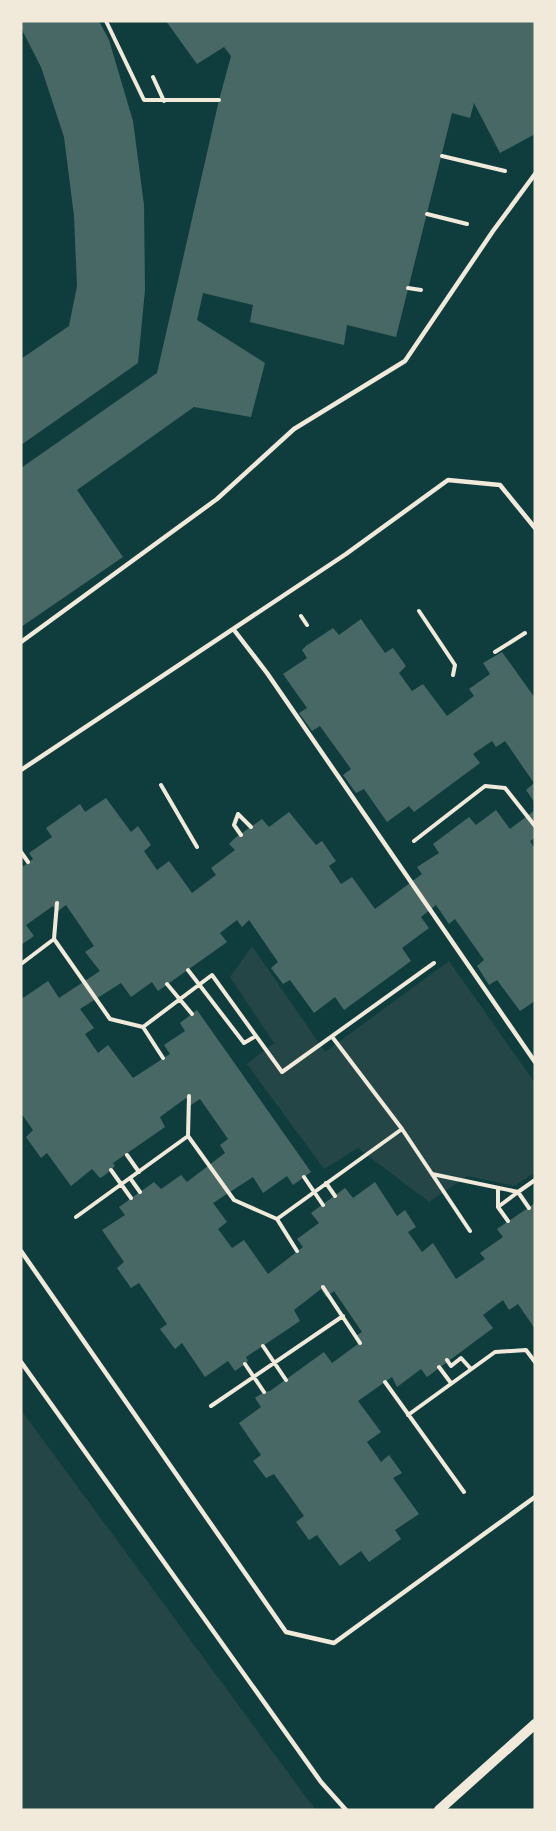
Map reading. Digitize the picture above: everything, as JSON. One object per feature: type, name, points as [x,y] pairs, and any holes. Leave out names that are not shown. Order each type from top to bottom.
[{"type":"street","points":[[439,1810],[535,1724]]},
{"type":"lane","points":[[21,642],[217,499],[294,429],[405,361],[492,231],[533,176]]},
{"type":"lane","points":[[21,770],[346,554],[448,480],[500,485],[535,528]]},
{"type":"lane","points":[[234,630],[267,673],[535,1062]]},
{"type":"lane","points":[[21,1251],[286,1632],[334,1643],[535,1497]]},
{"type":"lane","points":[[21,1362],[321,1782],[346,1810]]},
{"type":"path","points":[[106,21],[144,100],[219,100]]},
{"type":"path","points":[[153,77],[164,101]]},
{"type":"path","points":[[442,156],[533,176]]},
{"type":"path","points":[[427,214],[492,231]]},
{"type":"path","points":[[419,611],[455,665],[453,675]]},
{"type":"path","points":[[495,652],[525,633]]},
{"type":"path","points":[[161,785],[198,847]]},
{"type":"path","points":[[430,829],[485,786],[505,788],[535,826]]},
{"type":"path","points":[[241,835],[234,825],[238,814],[251,827]]},
{"type":"path","points":[[21,852],[28,862]]},
{"type":"path","points":[[57,903],[54,939],[110,1019],[143,1026],[163,1058]]},
{"type":"path","points":[[21,964],[54,939]]},
{"type":"path","points":[[143,1026],[212,975],[282,1072],[333,1038],[456,946]]},
{"type":"path","points":[[188,970],[244,1043],[256,1036]]},
{"type":"path","points":[[167,984],[192,1014]]},
{"type":"path","points":[[333,1038],[402,1129],[470,1230]]},
{"type":"path","points":[[189,1096],[188,1136],[234,1200],[277,1219],[297,1251]]},
{"type":"path","points":[[277,1219],[402,1129]]},
{"type":"path","points":[[76,1217],[188,1136]]},
{"type":"path","points":[[127,1155],[139,1172]]},
{"type":"path","points":[[111,1170],[131,1198]]},
{"type":"path","points":[[432,1173],[518,1192],[529,1208]]},
{"type":"path","points":[[304,1177],[323,1205]]},
{"type":"path","points":[[130,1178],[140,1192]]},
{"type":"path","points":[[498,1207],[535,1180]]},
{"type":"path","points":[[326,1183],[335,1196]]},
{"type":"path","points":[[498,1189],[498,1207],[508,1221]]},
{"type":"path","points":[[323,1287],[360,1343]]},
{"type":"path","points":[[211,1406],[343,1316]]},
{"type":"path","points":[[262,1346],[286,1380]]},
{"type":"path","points":[[408,1415],[495,1352],[526,1350],[535,1362]]},
{"type":"path","points":[[447,1360],[451,1366],[461,1358],[471,1369]]},
{"type":"path","points":[[245,1364],[264,1392]]},
{"type":"path","points":[[439,1367],[451,1383]]},
{"type":"path","points":[[385,1382],[464,1492]]},
{"type":"shaded area","points":[[252,946],[325,1052],[449,961],[535,1083],[535,1172],[515,1186],[467,1176],[429,1202],[358,1148],[324,1169],[247,1064],[274,1043],[230,977]]},
{"type":"shaded area","points":[[21,1410],[306,1797],[316,1810],[21,1810]]},
{"type":"building","points":[[21,21],[99,21],[109,40],[133,121],[144,205],[145,290],[138,363],[21,445],[21,359],[69,326],[77,286],[74,216],[64,137],[41,67],[21,28]]},
{"type":"building","points":[[166,21],[535,21],[535,134],[500,153],[474,103],[470,118],[452,113],[396,337],[347,325],[344,345],[250,322],[253,305],[203,293],[197,320],[265,363],[251,417],[194,407],[77,490],[123,557],[21,627],[21,468],[157,373],[231,56],[224,47],[197,64]]},
{"type":"building","points":[[361,619],[385,653],[393,648],[406,666],[399,673],[412,691],[423,684],[447,716],[474,696],[469,689],[490,674],[483,663],[502,652],[535,698],[535,803],[526,790],[534,783],[505,741],[496,747],[492,741],[473,754],[480,763],[414,812],[409,806],[387,822],[364,789],[356,793],[343,775],[351,769],[320,726],[312,731],[299,713],[307,708],[283,674],[307,658],[302,650],[306,646],[333,628],[339,635]]},
{"type":"building","points":[[106,798],[131,832],[138,826],[151,845],[144,851],[157,870],[169,861],[192,893],[216,875],[211,868],[235,850],[229,844],[235,838],[262,819],[269,827],[289,812],[316,845],[322,841],[336,861],[329,866],[341,884],[352,877],[375,909],[422,874],[417,867],[439,853],[433,844],[469,817],[476,825],[496,810],[510,829],[535,810],[535,838],[530,841],[535,849],[535,1001],[520,1011],[497,980],[489,985],[477,966],[484,960],[455,919],[449,924],[436,905],[421,917],[429,928],[402,948],[411,961],[344,1010],[335,997],[314,1013],[290,980],[283,984],[271,968],[278,962],[249,920],[242,927],[237,920],[220,933],[227,942],[158,991],[152,982],[131,997],[121,983],[80,1009],[94,1028],[85,1034],[98,1053],[108,1045],[133,1078],[170,1054],[164,1045],[185,1031],[180,1023],[197,1010],[311,1172],[293,1185],[287,1176],[263,1193],[253,1177],[213,1203],[227,1222],[218,1229],[232,1248],[244,1240],[268,1274],[303,1247],[297,1239],[319,1223],[311,1213],[345,1188],[353,1198],[375,1182],[397,1216],[405,1210],[416,1227],[408,1232],[422,1252],[433,1243],[456,1279],[485,1259],[480,1253],[503,1237],[497,1229],[535,1203],[535,1329],[518,1304],[509,1310],[503,1300],[483,1315],[493,1328],[427,1377],[421,1369],[397,1387],[392,1377],[358,1401],[381,1432],[367,1442],[381,1462],[389,1455],[402,1473],[393,1478],[419,1514],[395,1530],[401,1539],[369,1562],[361,1551],[340,1566],[317,1535],[309,1540],[296,1522],[304,1516],[274,1474],[266,1478],[253,1461],[261,1455],[239,1423],[261,1407],[255,1398],[270,1391],[324,1352],[332,1363],[358,1344],[354,1337],[362,1332],[334,1291],[326,1297],[321,1289],[294,1310],[300,1321],[246,1357],[248,1361],[235,1371],[228,1361],[205,1377],[182,1343],[175,1349],[160,1329],[167,1324],[139,1283],[131,1288],[117,1268],[124,1262],[102,1230],[125,1215],[119,1207],[154,1182],[161,1189],[181,1175],[187,1182],[225,1153],[220,1145],[228,1139],[200,1099],[191,1105],[186,1098],[160,1117],[165,1127],[113,1163],[115,1166],[105,1175],[100,1178],[92,1169],[71,1186],[47,1153],[41,1158],[26,1137],[33,1130],[21,1113],[21,995],[23,998],[48,981],[59,998],[100,971],[85,952],[94,946],[66,905],[57,912],[53,906],[26,925],[34,936],[21,945],[21,868],[33,859],[29,853],[52,837],[46,828],[80,804],[85,812]]}]
